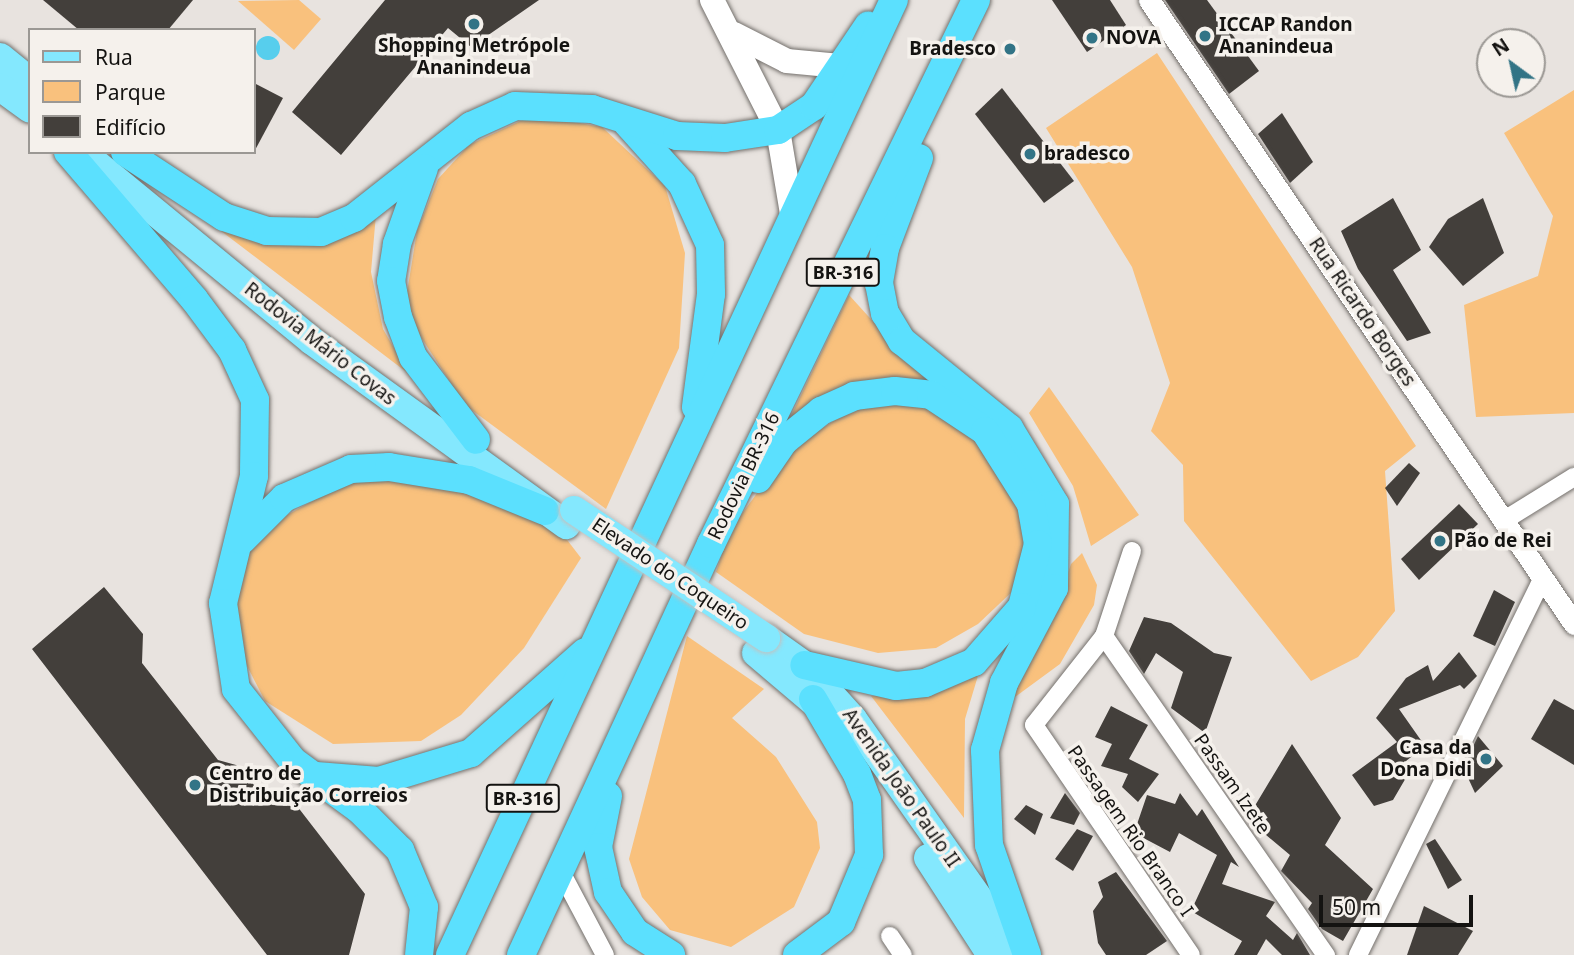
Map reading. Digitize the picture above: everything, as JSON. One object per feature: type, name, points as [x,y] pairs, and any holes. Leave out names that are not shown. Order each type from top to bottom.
[{"type":"highway","points":[[128,154],[224,216],[300,235],[354,218],[425,167],[471,126],[515,106],[553,103],[626,122],[713,138],[778,130],[814,106],[892,0]]},
{"type":"highway","name":"BR-316","points":[[450,955],[690,445],[892,0]]},
{"type":"highway","points":[[970,10],[970,50],[891,222],[879,283],[885,313],[902,341],[1009,428],[1055,504],[1055,588],[1004,683],[985,750],[989,845],[1027,955]]},
{"type":"highway","name":"Rodovia BR-316","points":[[521,955],[640,693],[970,10]]},
{"type":"highway","points":[[626,122],[682,184],[710,245],[711,294],[690,445]]},
{"type":"highway","points":[[70,154],[194,299],[232,350],[255,400],[254,476],[232,554],[223,603],[236,689],[261,727],[312,775],[400,850],[424,907],[419,955]]},
{"type":"highway","points":[[425,167],[397,244],[391,281],[398,317],[413,356],[476,440]]},
{"type":"highway","points":[[711,544],[784,441],[821,411],[854,397],[895,391],[931,395],[985,431],[1005,457],[1028,495],[1038,544],[1022,607],[992,648],[925,683],[870,683],[804,665]]},
{"type":"highway","points":[[232,554],[257,520],[284,498],[352,469],[389,467],[469,480],[562,515]]},
{"type":"highway","points":[[312,775],[379,781],[471,753],[597,640]]},
{"type":"highway","points":[[640,693],[599,823],[600,868],[618,914],[671,955]]},
{"type":"highway","points":[[797,955],[841,922],[869,855],[866,800],[857,774],[813,699]]},
{"type":"main road","points":[[712,0],[734,34],[778,130],[793,220]]},
{"type":"main road","points":[[734,34],[787,61],[841,66]]},
{"type":"main road","points":[[0,57],[28,79]]},
{"type":"main road","points":[[0,86],[28,107]]},
{"type":"main road","name":"Rodovia Mário Covas","points":[[84,154],[312,341],[562,515]]},
{"type":"main road","name":"Rodovia Mário Covas","points":[[114,154],[322,329],[476,440],[562,515]]},
{"type":"main road","name":"Elevado do Coqueiro","points":[[562,515],[761,646]]},
{"type":"main road","name":"Avenida João Paulo II","points":[[761,646],[804,665],[853,719],[1019,955]]},
{"type":"main road","name":"Avenida João Paulo II","points":[[761,646],[813,699],[860,755],[991,955]]},
{"type":"street","name":"Rua Ricardo Borges","points":[[1149,0],[1574,624]]},
{"type":"street","points":[[1503,521],[1574,477]]},
{"type":"street","points":[[1104,636],[1132,551]]},
{"type":"street","points":[[1358,955],[1543,578]]},
{"type":"street","name":"Passagem Rio Branco I","points":[[1104,636],[1035,719],[1035,732],[1191,955]]},
{"type":"street","name":"Passam Izete","points":[[1104,636],[1326,955]]},
{"type":"street","points":[[560,870],[605,955]]},
{"type":"street","points":[[890,936],[903,955]]},
{"type":"green space","points":[[299,0],[321,19],[294,50],[238,1]]},
{"type":"green space","points":[[1157,53],[1416,446],[1385,471],[1395,611],[1358,657],[1311,681],[1184,521],[1183,465],[1151,431],[1170,383],[1132,267],[1046,128]]},
{"type":"green space","points":[[1574,90],[1574,413],[1476,417],[1464,305],[1538,276],[1553,216],[1504,133]]},
{"type":"green space","points":[[533,115],[602,127],[665,186],[685,253],[679,348],[606,509],[465,405],[404,311],[417,231],[438,179],[469,145]]},
{"type":"green space","points":[[376,214],[371,272],[383,329],[409,374],[204,218],[301,240]]},
{"type":"green space","points":[[849,295],[937,392],[791,416]]},
{"type":"green space","points":[[1049,387],[1139,515],[1091,546],[1073,486],[1029,413]]},
{"type":"green space","points":[[899,404],[941,411],[992,453],[1038,544],[1015,589],[978,624],[936,648],[878,653],[804,634],[716,572],[730,530],[788,451],[858,405]]},
{"type":"green space","points":[[349,481],[413,481],[545,511],[581,558],[524,648],[461,715],[421,741],[333,744],[265,701],[242,656],[227,583],[267,526]]},
{"type":"green space","points":[[1082,553],[1097,585],[1094,605],[1060,664],[1008,702],[1020,660],[1050,625],[1071,564]]},
{"type":"green space","points":[[687,636],[764,689],[732,718],[776,757],[817,822],[820,848],[794,907],[731,947],[670,930],[642,897],[629,859]]},
{"type":"green space","points":[[980,669],[965,719],[964,818],[871,696],[922,693]]},
{"type":"water","points":[[268,36],[277,39],[280,48],[277,57],[268,60],[259,57],[256,48],[259,39]]},
{"type":"building","points":[[43,0],[193,0],[170,28],[77,28]]},
{"type":"building","points":[[385,0],[539,0],[471,47],[448,28],[341,155],[292,112]]},
{"type":"building","name":"NOVA","points":[[1052,0],[1110,0],[1126,25],[1087,52]]},
{"type":"building","name":"ICCAP Randon Ananindeua","points":[[1165,0],[1207,0],[1259,71],[1229,94]]},
{"type":"building","points":[[256,84],[283,98],[256,148]]},
{"type":"building","name":"bradesco","points":[[1002,88],[1074,181],[1044,203],[975,114]]},
{"type":"building","points":[[1282,113],[1313,162],[1290,183],[1258,134]]},
{"type":"building","points":[[1393,198],[1421,250],[1393,270],[1431,333],[1407,341],[1358,269],[1341,231]]},
{"type":"building","points":[[1483,198],[1504,253],[1463,286],[1429,247],[1448,219]]},
{"type":"building","points":[[1409,463],[1420,473],[1397,506],[1385,488]]},
{"type":"building","name":"Pão de Rei","points":[[1459,504],[1478,524],[1419,580],[1401,559]]},
{"type":"building","name":"Centro de Distribuição Correios","points":[[104,587],[143,634],[142,663],[218,760],[236,765],[272,805],[297,806],[365,894],[349,955],[267,955],[32,649]]},
{"type":"building","points":[[1494,590],[1515,602],[1495,646],[1473,636]]},
{"type":"building","points":[[1144,617],[1171,623],[1214,653],[1232,657],[1205,733],[1171,708],[1183,672],[1156,653],[1144,674],[1129,651]]},
{"type":"building","points":[[1459,652],[1477,676],[1464,689],[1460,685],[1399,709],[1425,746],[1401,765],[1407,776],[1393,800],[1374,806],[1352,775],[1397,742],[1376,718],[1406,678],[1428,665],[1433,681]]},
{"type":"building","points":[[1554,699],[1574,710],[1574,765],[1531,739]]},
{"type":"building","points":[[1111,706],[1148,725],[1129,759],[1159,774],[1138,802],[1122,787],[1128,774],[1101,766],[1112,744],[1095,737]]},
{"type":"building","points":[[1478,736],[1503,766],[1475,793],[1463,767]]},
{"type":"building","points":[[1292,744],[1341,818],[1325,845],[1373,889],[1343,941],[1322,929],[1308,909],[1312,903],[1281,871],[1290,855],[1247,819]]},
{"type":"building","points":[[1065,793],[1080,813],[1074,825],[1050,818]]},
{"type":"building","points":[[1180,793],[1197,816],[1202,809],[1239,867],[1231,862],[1222,884],[1275,902],[1266,916],[1293,940],[1297,933],[1310,955],[1282,955],[1266,939],[1257,955],[1234,955],[1242,941],[1191,911],[1217,855],[1179,833],[1170,852],[1134,833],[1147,795],[1175,804]]},
{"type":"building","points":[[1026,805],[1043,814],[1035,835],[1014,819]]},
{"type":"building","points":[[1077,829],[1093,836],[1073,871],[1055,859]]},
{"type":"building","points":[[1435,839],[1462,880],[1448,889],[1426,844]]},
{"type":"building","points":[[1116,872],[1167,941],[1146,955],[1106,955],[1098,943],[1093,911],[1103,897],[1098,882]]},
{"type":"building","points":[[1424,906],[1473,931],[1458,955],[1407,955]]},
{"type":"place","name":"Shopping Metrópole Ananindeua","points":[[474,24]]},
{"type":"place","name":"ICCAP Randon Ananindeua","points":[[1205,36]]},
{"type":"place","name":"NOVA","points":[[1092,38]]},
{"type":"place","name":"Bradesco","points":[[1010,49]]},
{"type":"place","name":"bradesco","points":[[1030,154]]},
{"type":"place","name":"Pão de Rei","points":[[1440,541]]},
{"type":"place","name":"Casa da Dona Didi","points":[[1486,759]]},
{"type":"place","name":"Centro de Distribuição Correios","points":[[195,785]]}]
